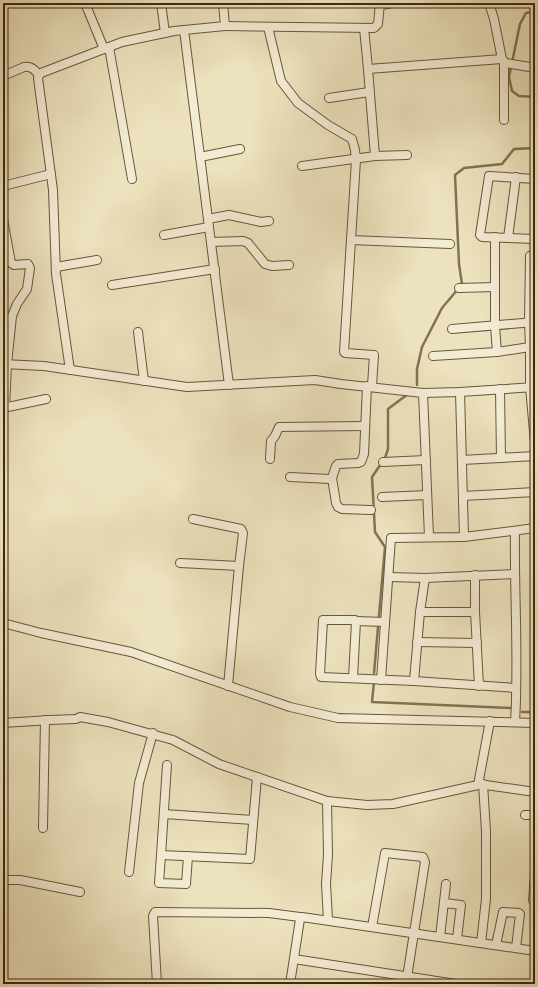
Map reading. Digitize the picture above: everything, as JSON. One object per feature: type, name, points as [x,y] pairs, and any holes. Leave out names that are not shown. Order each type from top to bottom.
[{"type":"street","points":[[85,3],[106,48],[132,178]]},
{"type":"street","points":[[161,3],[165,33]]},
{"type":"street","points":[[223,3],[225,26]]},
{"type":"street","points":[[70,370],[56,267],[53,190],[38,78],[41,72],[122,42],[184,30],[225,26],[374,28],[377,27],[378,24],[380,4],[392,3]]},
{"type":"street","points":[[489,3],[506,62],[504,120]]},
{"type":"street","points":[[268,27],[281,81],[298,103],[328,125],[352,139],[355,150],[356,160],[344,352],[374,355],[369,386],[364,454],[361,462],[338,464],[332,478],[336,503],[338,506],[342,509],[371,510]]},
{"type":"street","points":[[364,28],[376,156]]},
{"type":"street","points":[[184,30],[229,384]]},
{"type":"street","points":[[368,69],[506,62],[535,68]]},
{"type":"street","points":[[3,76],[27,66],[34,68],[39,75]]},
{"type":"street","points":[[329,98],[369,92]]},
{"type":"street","points":[[200,157],[240,149]]},
{"type":"street","points":[[302,166],[356,160],[376,156],[407,155]]},
{"type":"street","points":[[3,186],[51,174]]},
{"type":"street","points":[[535,179],[491,175],[488,178],[480,235],[482,237],[535,239]]},
{"type":"street","points":[[508,238],[516,177]]},
{"type":"street","points":[[164,235],[209,223],[229,215],[260,222],[269,221]]},
{"type":"street","points":[[3,219],[11,263],[14,265],[28,264],[30,268],[27,289],[17,304],[12,316],[5,364],[4,408],[46,399]]},
{"type":"street","points":[[495,237],[495,326],[497,352]]},
{"type":"street","points":[[351,240],[450,244]]},
{"type":"street","points":[[211,242],[242,241],[248,243],[265,264],[289,265]]},
{"type":"street","points":[[530,256],[532,322],[530,347],[535,443]]},
{"type":"street","points":[[56,267],[97,260]]},
{"type":"street","points":[[112,285],[215,269]]},
{"type":"street","points":[[460,288],[495,287]]},
{"type":"street","points":[[452,329],[532,322]]},
{"type":"street","points":[[138,332],[144,381]]},
{"type":"street","points":[[433,356],[497,352],[530,347]]},
{"type":"street","points":[[5,364],[44,366],[187,387],[315,380],[423,392],[460,392],[533,387]]},
{"type":"street","points":[[500,389],[500,458]]},
{"type":"street","points":[[423,392],[429,537]]},
{"type":"street","points":[[460,392],[464,537]]},
{"type":"street","points":[[270,459],[271,441],[279,427],[365,426]]},
{"type":"street","points":[[462,460],[535,456]]},
{"type":"street","points":[[383,462],[426,460]]},
{"type":"street","points":[[290,477],[332,478]]},
{"type":"street","points":[[463,496],[535,492]]},
{"type":"street","points":[[382,498],[427,495]]},
{"type":"street","points":[[193,519],[241,529],[244,533],[239,566],[228,686]]},
{"type":"street","points":[[381,680],[381,622],[389,577],[391,538],[464,537],[535,528]]},
{"type":"street","points":[[515,531],[515,722]]},
{"type":"street","points":[[180,563],[239,566]]},
{"type":"street","points":[[389,577],[425,578],[475,574],[514,574]]},
{"type":"street","points":[[475,574],[475,612],[479,686]]},
{"type":"street","points":[[414,681],[420,612],[425,578]]},
{"type":"street","points":[[420,612],[475,612]]},
{"type":"street","points":[[381,622],[324,620],[322,622],[321,677],[414,681],[516,688]]},
{"type":"street","points":[[353,678],[356,621]]},
{"type":"street","points":[[3,623],[131,652],[290,708],[338,718],[535,722]]},
{"type":"street","points":[[418,642],[477,643]]},
{"type":"street","points":[[3,723],[76,719],[80,717],[108,722],[153,733],[173,740],[219,764],[327,801],[367,805],[393,804],[474,787],[481,784],[535,792]]},
{"type":"street","points":[[43,828],[45,720]]},
{"type":"street","points":[[481,943],[486,899],[486,831],[481,784],[490,721]]},
{"type":"street","points":[[129,872],[139,783],[153,733]]},
{"type":"street","points":[[167,765],[159,883],[186,884],[188,856]]},
{"type":"street","points":[[161,854],[250,859],[257,778]]},
{"type":"street","points":[[327,801],[328,855],[326,884],[328,920]]},
{"type":"street","points":[[164,814],[253,820]]},
{"type":"street","points":[[525,815],[535,815]]},
{"type":"street","points":[[372,927],[385,853],[423,857],[425,862],[407,980]]},
{"type":"street","points":[[535,876],[533,900],[535,903]]},
{"type":"street","points":[[3,880],[20,880],[80,892]]},
{"type":"street","points":[[440,937],[446,884]]},
{"type":"street","points":[[444,903],[461,905],[457,939]]},
{"type":"street","points":[[157,984],[153,916],[155,912],[269,913],[535,950]]},
{"type":"street","points":[[496,945],[503,912],[519,913],[516,948]]},
{"type":"street","points":[[290,984],[300,917]]},
{"type":"street","points":[[294,958],[407,980],[456,984]]},
{"type":"waterway","points":[[535,11],[526,13],[520,24],[509,77],[512,91],[519,96],[535,97]]},
{"type":"waterway","points":[[461,285],[455,175],[464,168],[502,164],[514,149],[535,148]]},
{"type":"waterway","points":[[417,385],[417,369],[422,347],[442,308],[458,289]]},
{"type":"waterway","points":[[374,673],[385,547],[375,532],[372,477],[385,458],[388,449],[388,409],[408,394]]},
{"type":"waterway","points":[[374,682],[372,702],[511,708]]},
{"type":"waterway","points":[[522,712],[535,712]]}]
